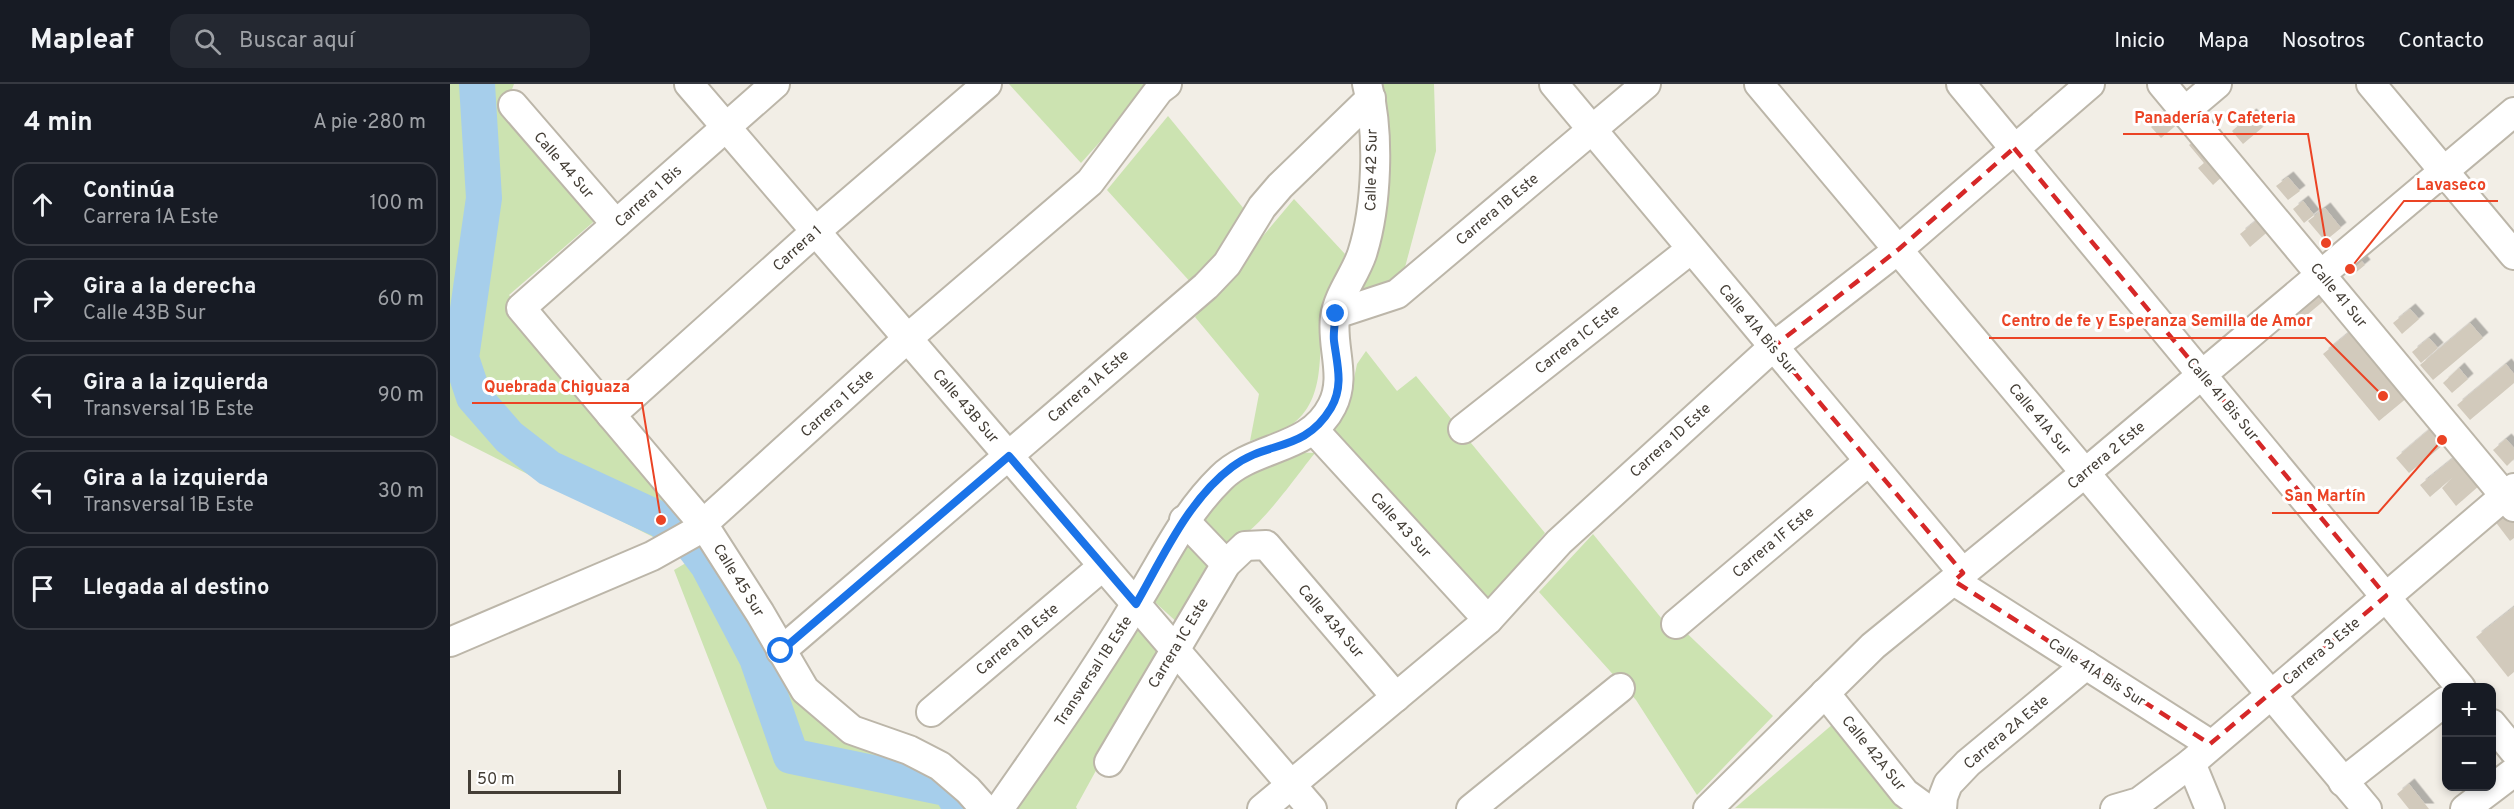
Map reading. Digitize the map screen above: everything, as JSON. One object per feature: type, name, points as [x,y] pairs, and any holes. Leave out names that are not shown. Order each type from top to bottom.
[{"type":"street","name":"Calle 43B Sur","points":[[689,84],[1312,809]]},
{"type":"street","name":"Carrera 1 Bis","points":[[521,308],[775,84]]},
{"type":"street","name":"Carrera 1","points":[[611,415],[816,231],[987,84]]},
{"type":"street","name":"Carrera 1 Este","points":[[450,642],[692,533],[908,338],[1090,182],[1167,84]]},
{"type":"street","name":"Calle 41A Bis Sur","points":[[1554,84],[1690,250],[1869,461],[1958,577],[2086,665],[2201,754]]},
{"type":"street","name":"Carrera 1B Este","points":[[1336,314],[1396,294],[1646,84]]},
{"type":"street","name":"Calle 41A Sur","points":[[1759,84],[2367,809]]},
{"type":"street","name":"Calle 41 Bis Sur","points":[[1961,84],[2458,683]]},
{"type":"street","name":"Carrera 1D Este","points":[[1262,809],[1488,620],[1559,542],[1773,346],[1899,249],[2090,84]]},
{"type":"street","name":"Calle 41 Sur","points":[[2162,84],[2511,497]]},
{"type":"street","points":[[2185,111],[2217,84]]},
{"type":"street","points":[[2371,84],[2514,255]]},
{"type":"street","name":"Calle 42 Sur","points":[[1362,256],[1373,212],[1375,167],[1369,91]]},
{"type":"street","name":"Carrera 1A Este","points":[[781,651],[1206,286],[1227,264],[1262,207],[1369,91]]},
{"type":"street","name":"Calle 44 Sur","points":[[513,105],[616,224]]},
{"type":"street","name":"Carrera 2 Este","points":[[1713,808],[1873,646],[2085,473],[2514,112]]},
{"type":"street","name":"Carrera 1C Este","points":[[1463,429],[1690,250]]},
{"type":"street","name":"Transversal 1B Este","points":[[999,809],[1071,707],[1136,604],[1184,520],[1233,466],[1266,450],[1296,442],[1314,430],[1332,406],[1340,372],[1334,338],[1336,314],[1362,256]]},
{"type":"street","name":"Calle 45 Sur","points":[[521,308],[611,415],[692,533],[760,613],[805,690],[852,730],[909,750],[940,766],[968,790],[985,809]]},
{"type":"street","name":"Calle 43 Sur","points":[[1314,430],[1488,620]]},
{"type":"street","name":"Carrera 1F Este","points":[[1676,624],[1869,461]]},
{"type":"street","name":"Carrera 3 Este","points":[[2122,808],[2139,802],[2201,754],[2386,596],[2511,497]]},
{"type":"street","points":[[1184,520],[1226,564]]},
{"type":"street","name":"Carrera 1C Este","points":[[1109,762],[1174,648],[1226,564],[1245,546],[1266,545]]},
{"type":"street","name":"Calle 43A Sur","points":[[1266,545],[1396,697]]},
{"type":"street","name":"Carrera 1B Este","points":[[931,712],[1104,566]]},
{"type":"street","name":"Carrera 2A Este","points":[[1942,809],[1948,784],[1968,763],[2086,665]]},
{"type":"street","points":[[1471,809],[1620,688]]},
{"type":"street","name":"Calle 42A Sur","points":[[1825,693],[1905,793],[1927,809]]},
{"type":"street","points":[[2343,782],[2442,704]]},
{"type":"street","points":[[2496,729],[2514,751]]},
{"type":"street","points":[[2201,754],[2210,809]]},
{"type":"street","points":[[2465,809],[2514,772]]},
{"type":"highlighted area","points":[[2014,148],[2386,596],[2210,744],[1954,581],[1963,573],[1773,347],[1899,249]]},
{"type":"green space","points":[[450,84],[514,84],[505,108],[598,218],[509,295],[693,524],[657,539],[450,435]]},
{"type":"green space","points":[[1009,84],[1152,84],[1081,163]]},
{"type":"green space","points":[[1378,84],[1434,84],[1436,151],[1400,286],[1354,299]]},
{"type":"green space","points":[[1168,116],[1244,209],[1224,253],[1193,285],[1107,190]]},
{"type":"green space","points":[[1294,199],[1345,254],[1324,310],[1318,375],[1309,404],[1300,418],[1286,429],[1250,441],[1259,394],[1195,317]]},
{"type":"green space","points":[[1366,351],[1397,391],[1416,376],[1545,533],[1485,606],[1328,439],[1352,388],[1357,364]]},
{"type":"green space","points":[[1288,452],[1315,453],[1260,521],[1235,542],[1223,546],[1194,515],[1210,494]]},
{"type":"green space","points":[[1593,534],[1662,619],[1671,618],[1773,716],[1697,795],[1636,700],[1539,592]]},
{"type":"green space","points":[[1183,535],[1214,567],[1179,624],[1147,595]]},
{"type":"green space","points":[[713,547],[766,645],[815,719],[952,781],[975,809],[767,809],[674,570]]},
{"type":"green space","points":[[1132,619],[1161,652],[1076,807],[1077,809],[1011,809]]},
{"type":"green space","points":[[1833,724],[1909,809],[1735,808]]},
{"type":"building","points":[[2170,110],[2180,122],[2161,138],[2151,127]]},
{"type":"building","points":[[2251,114],[2263,127],[2243,144],[2232,131]]},
{"type":"building","points":[[2197,138],[2226,173],[2213,185],[2198,168],[2204,163],[2189,145]]},
{"type":"building","points":[[2288,177],[2300,191],[2288,200],[2276,186]]},
{"type":"building","points":[[2303,201],[2314,215],[2304,223],[2293,209]]},
{"type":"building","points":[[2325,208],[2341,228],[2325,241],[2308,221]]},
{"type":"building","points":[[2262,216],[2272,228],[2250,247],[2240,234]]},
{"type":"building","points":[[2359,258],[2365,265],[2354,274],[2348,267]]},
{"type":"building","points":[[2312,289],[2326,299],[2302,319],[2291,306]]},
{"type":"building","points":[[2410,309],[2419,319],[2402,334],[2393,323]]},
{"type":"building","points":[[2470,323],[2483,338],[2433,380],[2420,365]]},
{"type":"building","points":[[2352,330],[2408,397],[2379,421],[2323,354]]},
{"type":"building","points":[[2429,338],[2438,348],[2421,363],[2412,352]]},
{"type":"building","points":[[2506,364],[2514,374],[2514,383],[2470,420],[2457,405]]},
{"type":"building","points":[[2459,368],[2468,379],[2452,393],[2443,383]]},
{"type":"building","points":[[2430,429],[2443,445],[2409,473],[2396,458]]},
{"type":"building","points":[[2506,439],[2514,448],[2514,459],[2507,466],[2493,450]]},
{"type":"building","points":[[2456,456],[2481,484],[2456,506],[2442,488],[2453,477],[2430,497],[2420,485]]},
{"type":"building","points":[[2503,508],[2514,523],[2514,538],[2510,541],[2491,516]]},
{"type":"building","points":[[2514,607],[2514,672],[2508,677],[2476,637]]},
{"type":"building","points":[[2409,784],[2429,809],[2409,809],[2397,794]]},
{"type":"waterway","points":[[477,84],[484,198],[461,358],[474,397],[509,437],[549,468],[661,520],[692,544],[708,565],[757,658],[791,756],[950,789],[962,809]]},
{"type":"place","name":"Panadería y Cafeteria","points":[[2326,243]]},
{"type":"place","name":"Lavaseco","points":[[2350,269]]},
{"type":"place","name":"Centro de fe y Esperanza Semilla de Amor","points":[[2383,396]]},
{"type":"place","name":"San Martín","points":[[2442,440]]},
{"type":"place","name":"Quebrada Chiguaza","points":[[661,520]]},
{"type":"route","points":[[781,651],[1009,456],[1136,604],[1184,520],[1212,486],[1233,466],[1266,450],[1296,442],[1314,430],[1332,406],[1340,372],[1334,338],[1336,314]]}]
